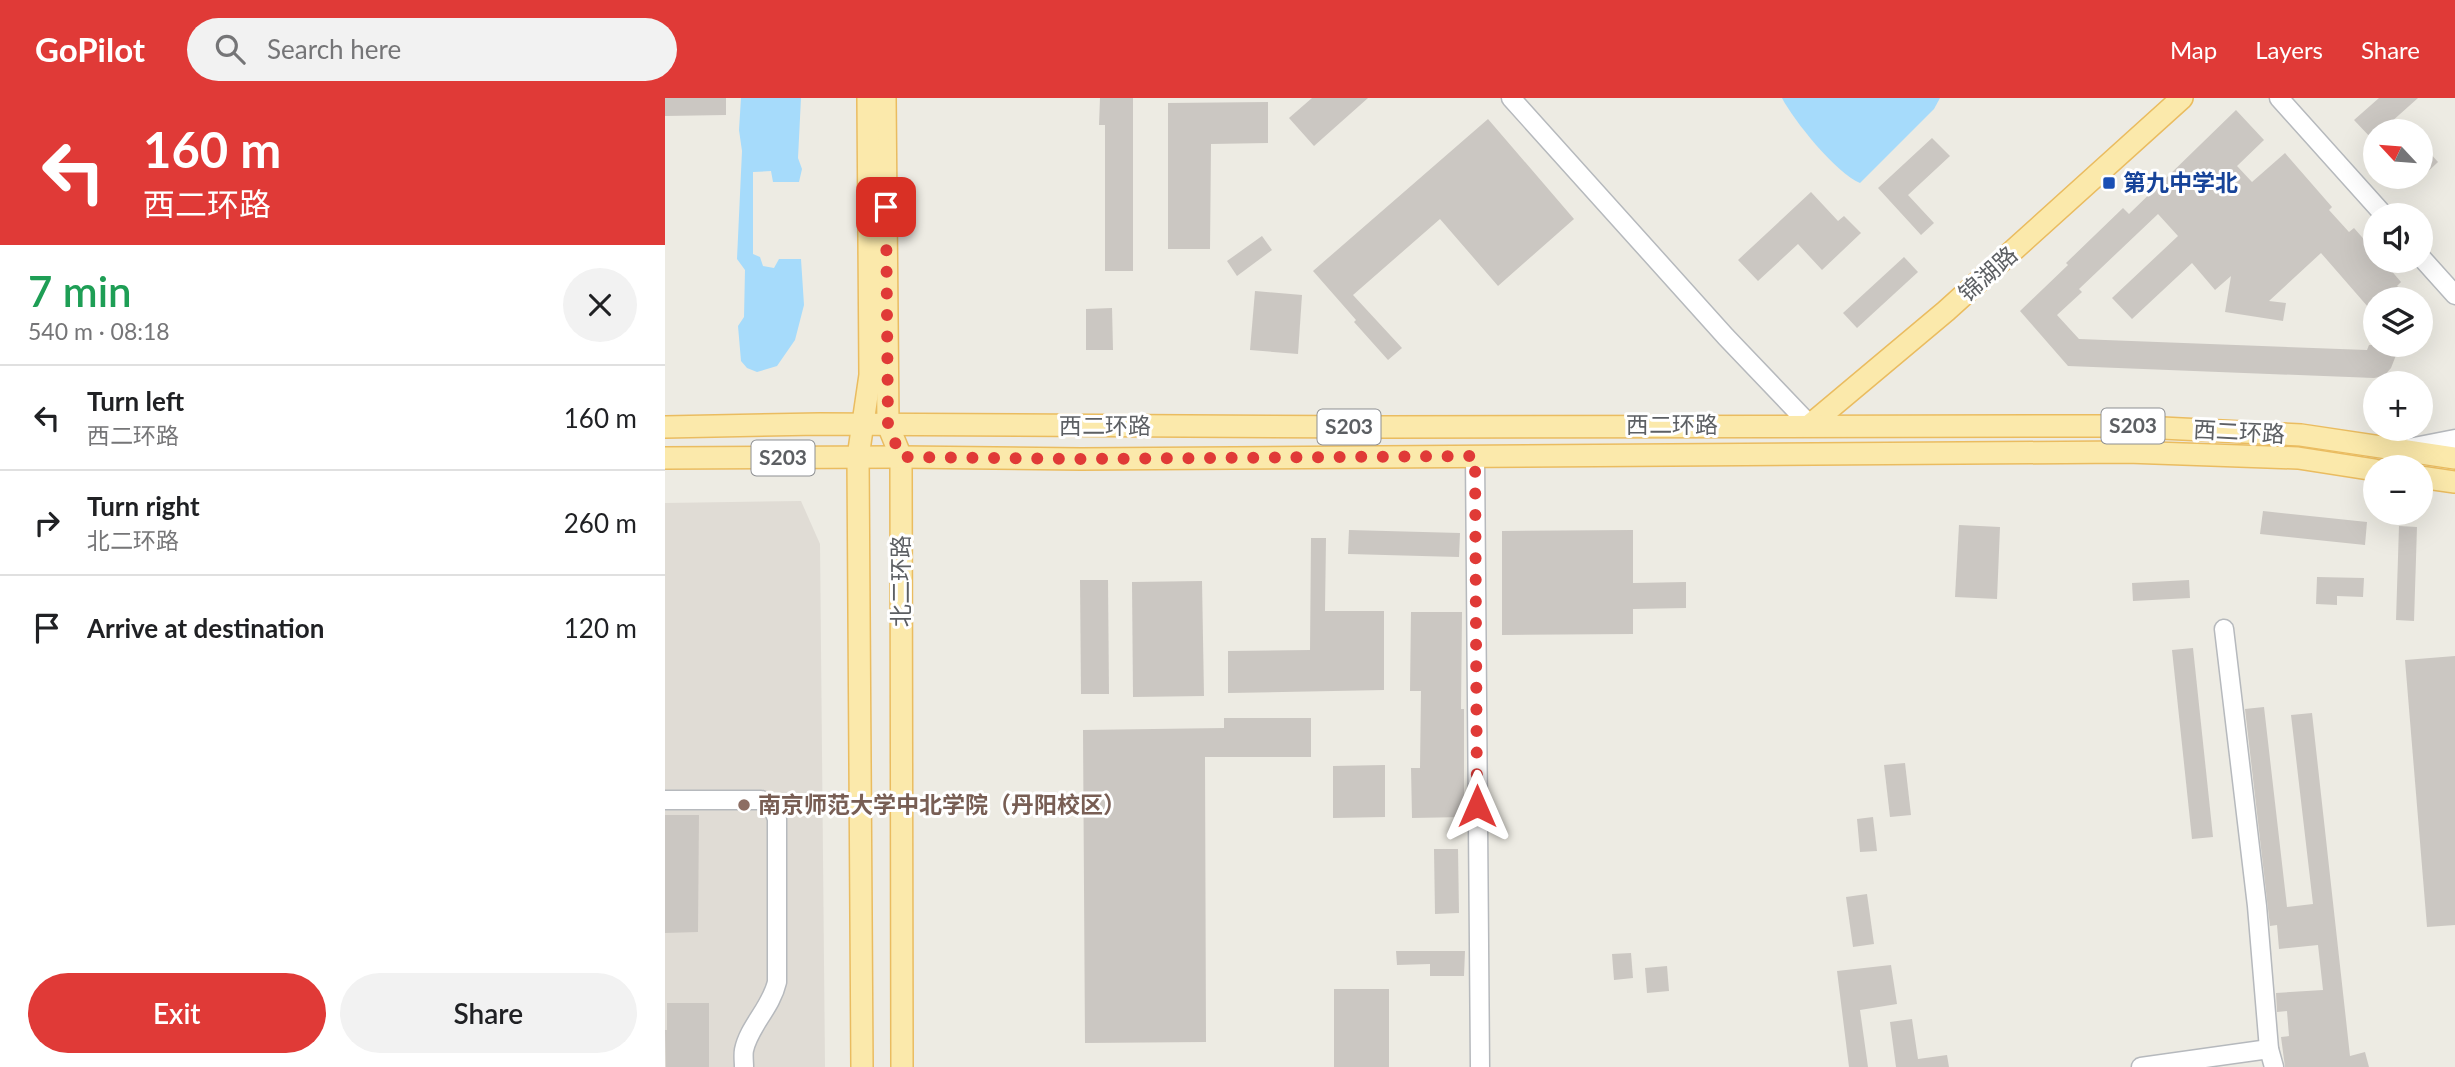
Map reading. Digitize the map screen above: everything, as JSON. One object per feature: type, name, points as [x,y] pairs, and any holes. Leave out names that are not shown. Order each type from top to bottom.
[{"type":"main road","name":"北二环路","points":[[862,1067],[858,457],[870,374],[868,98]]},
{"type":"main road","name":"北二环路","points":[[885,98],[888,425],[901,457],[902,1067]]},
{"type":"main road","name":"锦湖路","points":[[1810,425],[1946,312],[2182,98]]},
{"type":"main road","name":"S203","points":[[665,426],[888,425]]},
{"type":"main road","name":"西二环路","points":[[888,425],[2122,426],[2301,435],[2384,455]]},
{"type":"main road","points":[[1472,425],[1475,456]]},
{"type":"main road","points":[[1810,425],[1810,452]]},
{"type":"main road","name":"西二环路","points":[[901,457],[1081,459],[1810,452],[2127,452],[2298,458],[2363,468]]},
{"type":"main road","name":"S203","points":[[665,458],[901,457]]},
{"type":"main road","name":"西二环路","points":[[2433,458],[2455,458]]},
{"type":"main road","points":[[2433,479],[2455,482]]},
{"type":"street","points":[[1511,98],[1717,327],[1810,425]]},
{"type":"street","points":[[2279,98],[2373,203]]},
{"type":"street","points":[[2433,270],[2455,295]]},
{"type":"street","points":[[2406,455],[2455,439]]},
{"type":"street","points":[[1475,456],[1480,1067]]},
{"type":"street","points":[[2141,1067],[2271,1058],[2257,906],[2224,629]]},
{"type":"street","points":[[665,800],[761,800],[772,805],[777,819],[777,982],[773,998],[744,1049],[744,1067]]},
{"type":"shaded area","name":"南京师范大学中北学院（丹阳校区）","points":[[801,501],[820,544],[825,1067],[665,1067],[665,503]]},
{"type":"water","points":[[741,98],[801,98],[798,158],[802,169],[799,182],[773,182],[771,171],[753,172],[753,254],[760,257],[763,266],[774,268],[779,259],[801,259],[804,305],[795,340],[777,366],[757,372],[747,368],[741,361],[738,326],[744,317],[745,270],[737,259],[742,151],[739,130]]},
{"type":"water","points":[[1782,98],[1940,98],[1934,109],[1860,183],[1839,169],[1796,120]]},
{"type":"building","points":[[665,98],[726,98],[726,115],[665,116]]},
{"type":"building","points":[[1100,98],[1133,98],[1133,271],[1105,271],[1105,125],[1099,125]]},
{"type":"building","points":[[1312,98],[1368,98],[1314,146],[1289,118]]},
{"type":"building","points":[[2379,98],[2418,98],[2394,119],[2363,119],[2363,130],[2354,120]]},
{"type":"building","points":[[1268,102],[1268,143],[1211,144],[1210,249],[1168,249],[1168,103]]},
{"type":"building","points":[[2236,110],[2264,140],[2237,166],[2252,182],[2285,153],[2332,207],[2329,210],[2349,232],[2354,228],[2363,238],[2363,273],[2393,273],[2401,282],[2399,287],[2363,287],[2363,301],[2321,253],[2269,301],[2286,303],[2283,321],[2225,312],[2231,276],[2215,290],[2192,263],[2132,319],[2112,298],[2178,236],[2158,214],[2079,289],[2082,292],[2057,315],[2079,339],[2363,350],[2363,357],[2395,357],[2391,368],[2388,371],[2363,371],[2363,378],[2068,366],[2020,311],[2123,208],[2129,214]]},
{"type":"building","points":[[1488,119],[1574,219],[1498,286],[1440,219],[1353,295],[1402,348],[1388,360],[1313,271]]},
{"type":"building","points":[[1932,138],[1950,156],[1908,195],[1934,223],[1921,235],[1878,188]]},
{"type":"building","points":[[1811,192],[1838,221],[1844,216],[1861,233],[1822,270],[1798,244],[1758,281],[1738,260]]},
{"type":"building","points":[[1262,236],[1272,250],[1237,276],[1227,261]]},
{"type":"building","points":[[1904,257],[1918,272],[1857,328],[1843,313]]},
{"type":"building","points":[[1255,291],[1302,295],[1298,354],[1250,350]]},
{"type":"building","points":[[1112,308],[1113,350],[1086,350],[1086,309]]},
{"type":"building","points":[[2263,511],[2363,522],[2363,525],[2367,525],[2365,545],[2260,534]]},
{"type":"building","points":[[1959,525],[2000,527],[1997,599],[1955,597]]},
{"type":"building","points":[[2399,526],[2417,527],[2414,621],[2396,620]]},
{"type":"building","points":[[1349,530],[1460,533],[1459,557],[1348,554]]},
{"type":"building","points":[[1633,530],[1633,583],[1686,582],[1686,608],[1633,609],[1633,634],[1502,635],[1502,531]]},
{"type":"building","points":[[1311,538],[1326,538],[1325,611],[1384,611],[1384,690],[1228,693],[1228,651],[1310,650]]},
{"type":"building","points":[[2317,577],[2364,578],[2363,597],[2337,596],[2337,605],[2316,604]]},
{"type":"building","points":[[1080,580],[1108,580],[1109,694],[1081,694]]},
{"type":"building","points":[[2189,580],[2190,598],[2133,601],[2132,583]]},
{"type":"building","points":[[1202,581],[1204,696],[1133,697],[1132,582]]},
{"type":"building","points":[[1411,612],[1462,612],[1464,817],[1412,818],[1411,768],[1420,768],[1421,691],[1410,691]]},
{"type":"building","points":[[2193,648],[2213,837],[2192,839],[2172,650]]},
{"type":"building","points":[[2455,656],[2455,925],[2427,927],[2405,660]]},
{"type":"building","points":[[2264,707],[2287,907],[2313,904],[2291,715],[2312,713],[2350,1056],[2365,1052],[2369,1067],[2285,1067],[2281,1037],[2289,1036],[2287,1011],[2277,1012],[2276,993],[2323,990],[2318,945],[2279,949],[2277,925],[2270,926],[2245,709]]},
{"type":"building","points":[[1224,718],[1311,718],[1311,757],[1205,757],[1206,1042],[1085,1043],[1083,730],[1224,728]]},
{"type":"building","points":[[1905,763],[1911,815],[1890,817],[1884,765]]},
{"type":"building","points":[[1385,765],[1385,817],[1333,818],[1333,766]]},
{"type":"building","points":[[665,815],[699,815],[698,932],[665,933]]},
{"type":"building","points":[[1873,817],[1877,851],[1860,852],[1857,819]]},
{"type":"building","points":[[1434,849],[1458,849],[1459,913],[1435,914]]},
{"type":"building","points":[[1867,894],[1874,944],[1853,947],[1846,897]]},
{"type":"building","points":[[1396,951],[1465,951],[1464,976],[1430,976],[1430,964],[1397,965]]},
{"type":"building","points":[[1631,953],[1633,978],[1614,980],[1612,954]]},
{"type":"building","points":[[1891,965],[1897,1004],[1860,1010],[1868,1067],[1849,1067],[1837,971]]},
{"type":"building","points":[[1667,966],[1669,991],[1647,993],[1645,968]]},
{"type":"building","points":[[1334,989],[1389,989],[1389,1067],[1334,1067]]},
{"type":"building","points":[[667,1003],[709,1003],[709,1067],[666,1067]]},
{"type":"building","points":[[1912,1019],[1918,1059],[1947,1055],[1949,1067],[1896,1067],[1890,1022]]},
{"type":"place","name":"第九中学北","points":[[2109,183]]},
{"type":"place","name":"南京师范大学中北学院（丹阳校区）","points":[[744,805]]},
{"type":"route","points":[[886,207],[888,425],[901,457],[1081,459],[1475,456],[1477,806]]}]
